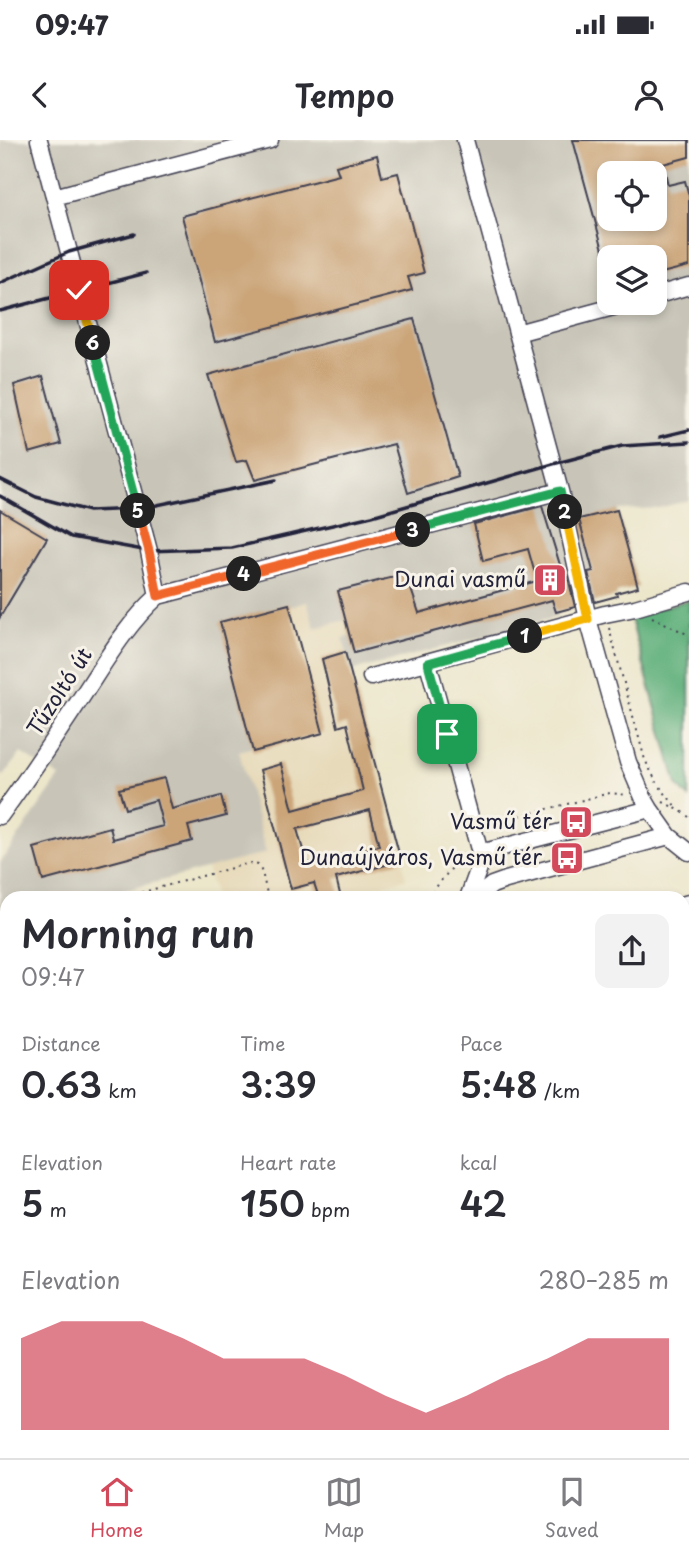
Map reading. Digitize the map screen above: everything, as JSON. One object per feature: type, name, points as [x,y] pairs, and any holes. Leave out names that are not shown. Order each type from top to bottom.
[{"type":"street","points":[[39,140],[149,551],[158,596],[560,491]]},
{"type":"street","points":[[54,197],[270,140]]},
{"type":"street","points":[[466,140],[560,491],[588,619],[628,761],[646,803],[669,836],[689,852]]},
{"type":"street","points":[[667,292],[689,286]]},
{"type":"street","points":[[517,333],[597,311]]},
{"type":"street","points":[[371,677],[689,592]]},
{"type":"street","name":"Tűzoltó út","points":[[0,816],[38,764],[121,638],[141,611],[158,596]]},
{"type":"street","points":[[428,663],[478,847],[478,868],[470,891]]},
{"type":"street","points":[[478,847],[646,803]]},
{"type":"street","points":[[485,891],[506,880],[669,836]]},
{"type":"path","points":[[635,608],[689,635]]},
{"type":"path","points":[[605,614],[645,760],[657,783],[676,808]]},
{"type":"path","points":[[434,891],[478,847],[489,829],[503,820],[610,793],[646,803],[656,799],[689,817]]},
{"type":"path","points":[[147,891],[250,863],[258,865],[266,891]]},
{"type":"shaded area","points":[[0,140],[689,140],[689,500],[659,508],[618,510],[638,587],[616,593],[617,596],[556,612],[557,617],[352,671],[343,639],[350,636],[346,620],[315,628],[307,602],[228,623],[261,745],[239,751],[266,853],[122,891],[0,891],[0,863],[60,777],[21,753],[4,776],[0,774]]},
{"type":"shaded area","points":[[307,602],[346,619],[350,636],[343,639],[370,740],[373,740],[405,863],[406,879],[363,891],[340,891],[338,885],[316,891],[213,891],[207,868],[265,852],[239,751],[261,745],[227,623]]},
{"type":"green space","points":[[689,600],[689,798],[677,785],[630,616]]},
{"type":"building","points":[[573,140],[689,140],[689,157],[667,163],[597,161],[597,228]]},
{"type":"building","points":[[377,155],[382,177],[398,173],[424,273],[408,277],[412,290],[215,342],[182,216],[339,175],[336,166]]},
{"type":"building","points":[[667,181],[668,185],[685,181],[689,196],[689,266],[667,272],[667,245],[602,245],[598,231],[667,231]]},
{"type":"building","points":[[414,319],[458,477],[408,493],[394,444],[255,480],[247,460],[236,462],[208,375]]},
{"type":"building","points":[[43,376],[61,444],[29,453],[14,385]]},
{"type":"building","name":"Dunai vasmű","points":[[542,506],[564,578],[568,577],[575,607],[556,612],[552,600],[354,653],[338,591],[406,574],[419,613],[537,581],[528,549],[483,561],[474,524]]},
{"type":"building","points":[[0,510],[47,538],[0,617]]},
{"type":"building","points":[[617,510],[638,587],[595,602],[588,572],[593,571],[579,519]]},
{"type":"building","points":[[289,604],[323,733],[253,752],[220,622]]},
{"type":"building","points":[[345,652],[401,861],[336,878],[339,891],[317,891],[314,883],[291,889],[260,770],[281,764],[293,810],[363,791],[347,724],[338,727],[322,659]],"holes":[[[370,810],[379,846],[307,864],[297,829]]]},
{"type":"building","points":[[164,778],[172,809],[221,796],[226,816],[188,826],[192,841],[43,881],[34,848],[110,827],[113,839],[163,826],[156,800],[125,809],[119,789]]},
{"type":"railway","points":[[0,283],[69,252],[134,234]]},
{"type":"railway","points":[[0,311],[146,273]]},
{"type":"railway","points":[[660,437],[689,430]]},
{"type":"railway","points":[[0,496],[71,537],[149,551],[232,548],[372,516],[622,446],[689,442]]},
{"type":"railway","points":[[0,479],[36,497],[89,511],[138,509],[276,480]]},
{"type":"place","name":"Dunai vasmű","points":[[550,580]]},
{"type":"place","name":"Vasmű tér","points":[[576,822]]},
{"type":"place","name":"Dunaújváros, Vasmű tér","points":[[567,858]]},
{"type":"route","points":[[79,290],[149,551],[158,596],[560,491],[588,619],[428,663],[447,734]]}]
